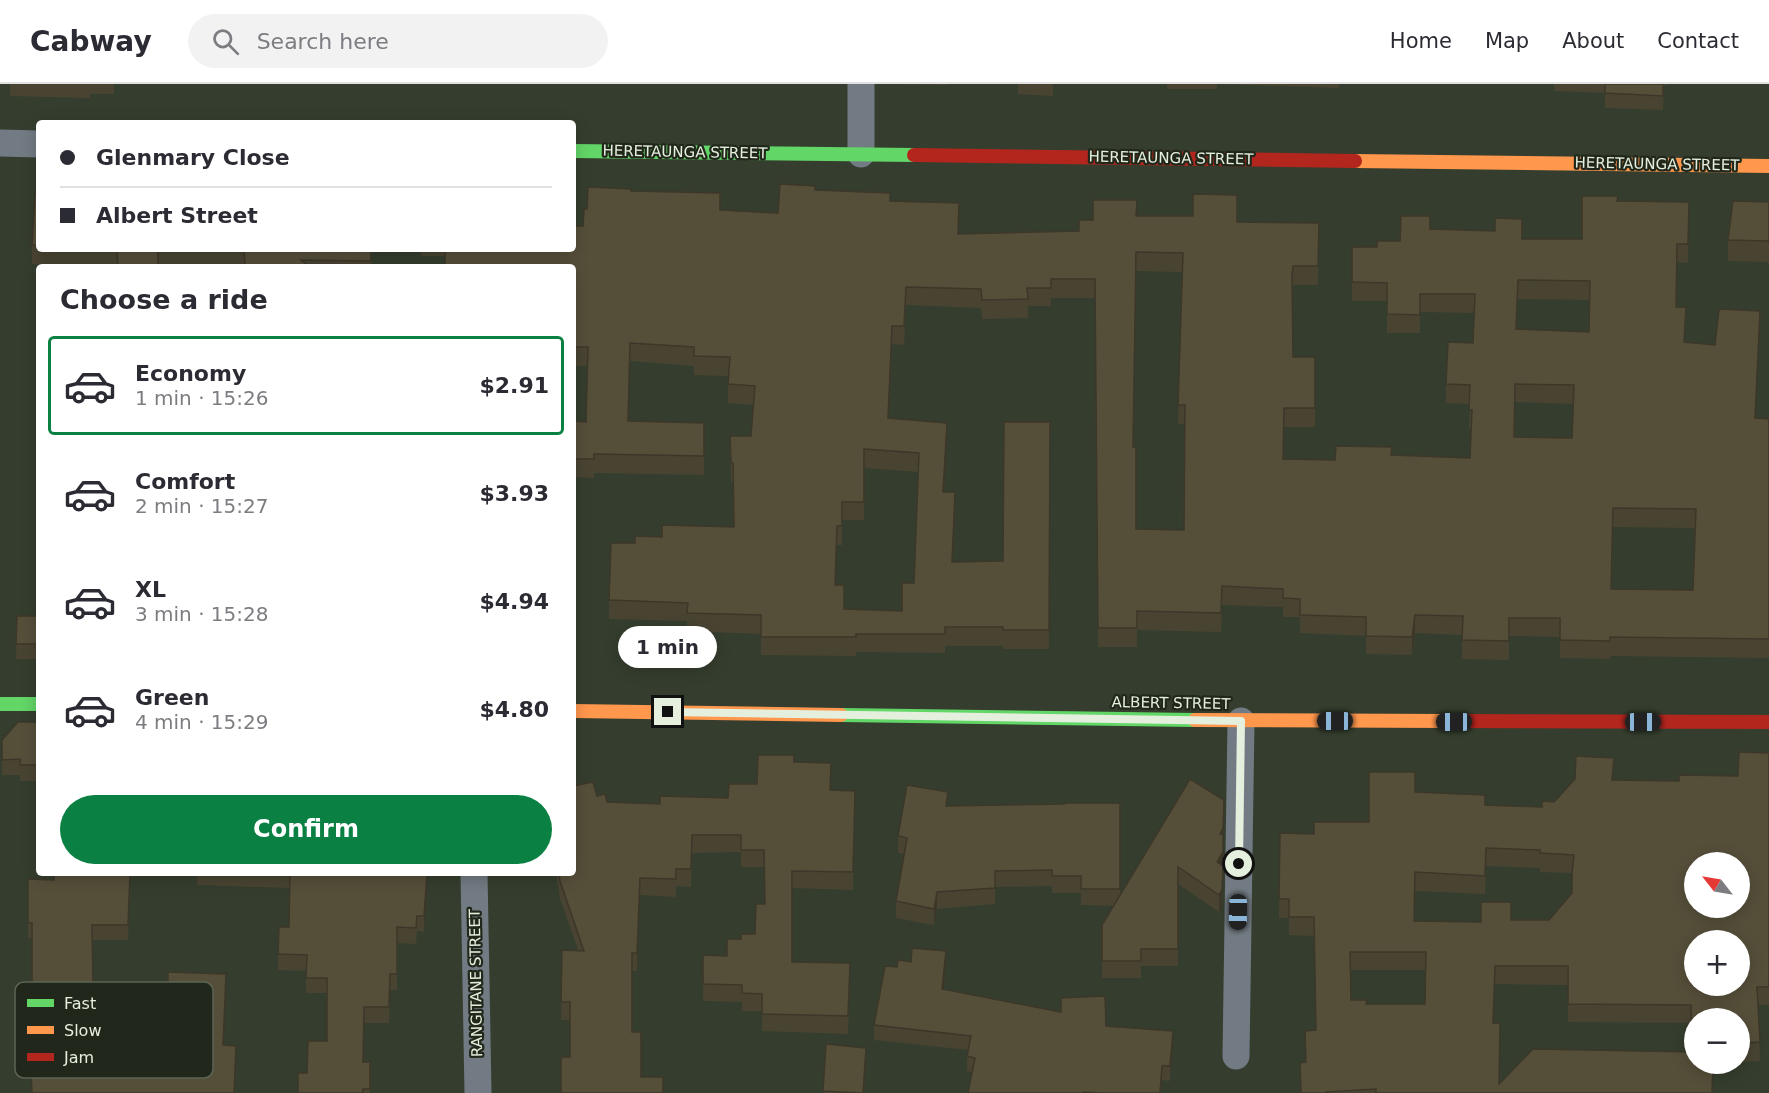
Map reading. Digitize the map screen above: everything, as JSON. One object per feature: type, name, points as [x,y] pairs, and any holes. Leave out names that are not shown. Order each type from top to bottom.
[{"type":"street","points":[[861,84],[861,154]]},
{"type":"street","points":[[0,143],[36,144]]},
{"type":"street","name":"HERETAUNGA STREET","points":[[576,150],[1769,166]]},
{"type":"street","points":[[0,704],[36,704]]},
{"type":"street","name":"ALBERT STREET","points":[[576,711],[1241,721],[1769,722]]},
{"type":"street","points":[[1236,1056],[1241,721]]},
{"type":"street","name":"RANGITANE STREET","points":[[474,876],[478,1093]]},
{"type":"building","points":[[1605,84],[1663,84],[1663,96],[1605,93]]},
{"type":"building","points":[[780,184],[815,186],[815,190],[890,193],[890,201],[959,203],[958,234],[1079,231],[1079,220],[1093,220],[1093,200],[1137,200],[1136,216],[1193,216],[1193,194],[1237,195],[1237,222],[1319,223],[1318,266],[1293,266],[1292,277],[1293,357],[1315,357],[1315,408],[1284,408],[1283,459],[1335,460],[1336,446],[1392,447],[1391,455],[1470,458],[1472,410],[1469,410],[1470,385],[1446,384],[1448,342],[1473,343],[1475,294],[1420,294],[1420,315],[1387,314],[1387,283],[1352,282],[1352,247],[1377,247],[1377,241],[1400,241],[1401,216],[1430,216],[1430,229],[1495,231],[1495,218],[1522,219],[1522,239],[1582,239],[1582,196],[1618,196],[1617,201],[1689,202],[1688,244],[1677,244],[1676,307],[1686,307],[1684,342],[1715,345],[1719,309],[1760,311],[1755,418],[1769,419],[1769,639],[1610,637],[1610,641],[1560,640],[1560,618],[1509,618],[1509,641],[1462,640],[1463,616],[1415,615],[1412,637],[1366,636],[1366,617],[1300,615],[1300,599],[1283,598],[1283,589],[1222,586],[1221,613],[1137,611],[1137,628],[1098,628],[1095,279],[1051,279],[1051,288],[1027,288],[1028,299],[982,300],[981,289],[906,287],[904,326],[892,326],[888,418],[947,423],[943,492],[955,492],[952,562],[1003,561],[1004,422],[1050,422],[1049,630],[945,627],[945,634],[761,637],[761,615],[687,613],[688,603],[609,600],[611,543],[635,543],[635,536],[662,537],[662,525],[734,527],[733,463],[731,463],[730,436],[751,436],[755,386],[728,384],[730,357],[694,356],[694,347],[630,343],[628,421],[704,423],[704,456],[594,454],[594,459],[576,459],[576,421],[586,422],[588,347],[576,347],[576,264],[445,264],[445,252],[576,252],[576,226],[583,226],[584,209],[587,209],[588,187],[631,189],[631,191],[720,193],[720,210],[778,213]],"holes":[[[1136,252],[1183,253],[1178,405],[1185,405],[1184,530],[1136,529],[1136,447],[1133,447]],[[1518,280],[1590,281],[1589,332],[1516,329]],[[1515,384],[1574,385],[1572,438],[1514,437]],[[864,449],[919,453],[914,583],[902,583],[902,611],[844,609],[844,585],[835,585],[837,526],[842,526],[842,502],[864,502]],[[1613,508],[1696,509],[1693,590],[1611,589]]]},
{"type":"building","points":[[35,194],[36,194],[36,246],[32,245]]},
{"type":"building","points":[[1733,201],[1769,202],[1769,241],[1728,240]]},
{"type":"building","points":[[117,252],[158,252],[158,264],[118,264]]},
{"type":"building","points":[[244,252],[371,252],[371,261],[301,260],[306,264],[245,264]]},
{"type":"building","points":[[17,616],[36,616],[36,644],[16,644]]},
{"type":"building","points":[[18,722],[36,722],[36,765],[20,765],[20,759],[2,760],[2,740]]},
{"type":"building","points":[[1739,752],[1769,753],[1769,987],[1757,987],[1760,1042],[1750,1042],[1750,1008],[1568,1004],[1568,966],[1495,966],[1493,1023],[1500,1023],[1499,1084],[1533,1049],[1684,1052],[1684,1074],[1713,1074],[1712,1093],[1376,1093],[1376,1089],[1301,1093],[1300,1063],[1306,1062],[1305,1031],[1316,1030],[1314,917],[1289,917],[1289,899],[1279,899],[1280,833],[1314,834],[1314,822],[1369,822],[1369,772],[1415,772],[1415,792],[1485,795],[1485,805],[1542,807],[1542,801],[1554,802],[1575,779],[1576,756],[1614,758],[1612,780],[1679,781],[1679,775],[1738,776]],"holes":[[[1486,848],[1540,850],[1540,853],[1574,855],[1572,893],[1549,920],[1511,920],[1511,902],[1481,902],[1481,922],[1414,921],[1415,872],[1485,876]],[[1350,952],[1426,952],[1425,1004],[1366,1004],[1367,1000],[1351,1000]]]},
{"type":"building","points":[[758,755],[794,755],[794,762],[831,763],[830,790],[855,791],[853,872],[792,871],[792,962],[850,963],[848,1016],[762,1014],[762,994],[742,993],[742,985],[703,984],[703,955],[727,956],[727,939],[741,939],[741,934],[755,934],[756,904],[765,904],[764,850],[741,850],[741,835],[692,835],[691,869],[676,869],[676,879],[640,878],[637,953],[632,953],[632,1032],[641,1032],[641,1077],[663,1077],[663,1093],[561,1093],[561,1057],[570,1057],[570,1002],[561,1002],[562,950],[584,951],[559,876],[576,876],[576,785],[593,782],[597,796],[605,794],[607,802],[660,804],[660,796],[728,798],[729,784],[757,784]]},
{"type":"building","points":[[1190,779],[1224,800],[1223,828],[1220,834],[1223,834],[1223,852],[1217,862],[1223,866],[1222,890],[1219,895],[1178,867],[1178,949],[1141,949],[1141,961],[1102,961],[1102,925]]},
{"type":"building","points":[[907,785],[948,792],[946,806],[1120,803],[1120,889],[1081,889],[1081,876],[1052,876],[1052,870],[995,871],[995,888],[937,892],[934,909],[896,901],[907,838],[898,836]]},
{"type":"building","points":[[54,876],[130,876],[128,925],[92,925],[93,982],[32,982],[32,923],[28,923],[28,879],[54,880]]},
{"type":"building","points":[[290,876],[427,876],[424,916],[417,916],[416,928],[397,927],[397,974],[390,974],[389,1007],[364,1007],[363,1062],[370,1062],[370,1089],[363,1089],[363,1093],[298,1093],[298,1073],[307,1073],[308,1041],[327,1041],[327,978],[306,978],[307,955],[278,954],[279,927],[289,927]]},
{"type":"building","points":[[912,948],[946,951],[942,989],[1061,1012],[1061,998],[1105,996],[1106,1026],[1173,1031],[1170,1066],[1162,1066],[1160,1093],[968,1093],[975,1058],[967,1056],[971,1036],[874,1025],[885,966],[897,967],[898,960],[911,962]]},
{"type":"building","points":[[168,972],[226,974],[223,1045],[236,1046],[234,1093],[32,1093],[31,1078],[213,1078],[213,982],[168,982]]},
{"type":"building","points":[[826,1044],[866,1048],[863,1093],[823,1091]]},
{"type":"traffic: fast","points":[[576,151],[914,155]]},
{"type":"traffic: fast","points":[[0,704],[36,704]]},
{"type":"traffic: fast","points":[[841,715],[1195,720]]},
{"type":"traffic: slow","points":[[1355,161],[1769,166]]},
{"type":"traffic: slow","points":[[576,711],[841,715]]},
{"type":"traffic: slow","points":[[1195,720],[1448,721]]},
{"type":"traffic: jam","points":[[914,155],[1355,161]]},
{"type":"traffic: jam","points":[[1448,721],[1769,722]]},
{"type":"route","points":[[668,712],[1241,721],[1239,864]]}]
